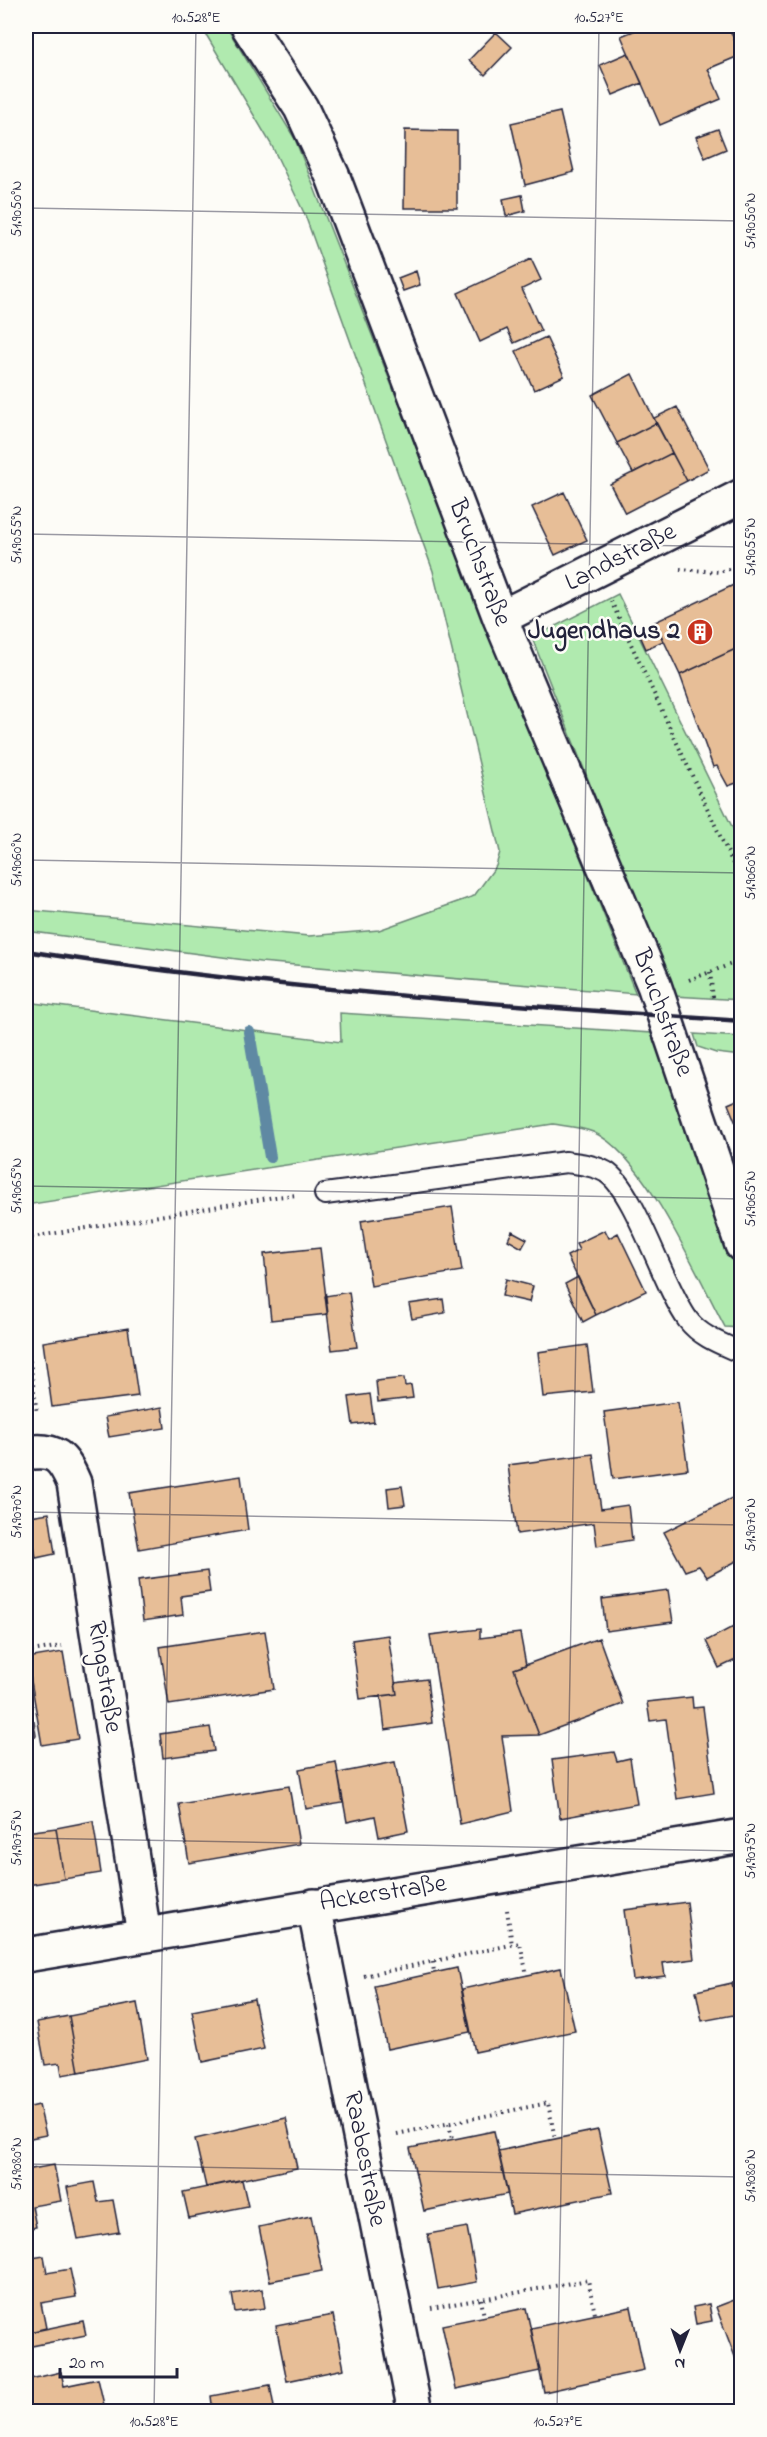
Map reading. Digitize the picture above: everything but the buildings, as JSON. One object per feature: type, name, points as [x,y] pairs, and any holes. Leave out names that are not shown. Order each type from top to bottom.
[{"type":"street","name":"Bruchstraße","points":[[248,26],[316,137],[500,618],[654,985],[741,1245]]},
{"type":"street","name":"Landstraße","points":[[500,618],[741,496]]},
{"type":"street","name":"Ringstraße","points":[[34,1452],[66,1463],[74,1483],[144,1935]]},
{"type":"street","name":"Ackerstraße","points":[[26,1955],[741,1836]]},
{"type":"street","name":"Raabestraße","points":[[314,1906],[415,2412]]},
{"type":"lane","points":[[325,1194],[566,1162],[592,1166],[607,1173],[624,1190],[672,1294],[688,1321],[708,1338],[741,1353]]},
{"type":"path","points":[[597,570],[741,883]]},
{"type":"path","points":[[690,980],[741,960]]},
{"type":"path","points":[[710,972],[713,998]]},
{"type":"path","points":[[26,1238],[275,1197]]},
{"type":"path","points":[[26,1331],[34,1452]]},
{"type":"path","points":[[329,1983],[520,1943],[527,1975]]},
{"type":"path","points":[[433,1962],[434,1974]]},
{"type":"path","points":[[360,2141],[548,2103],[555,2139]]},
{"type":"path","points":[[449,2124],[452,2139]]},
{"type":"path","points":[[395,2315],[588,2280],[595,2314]]},
{"type":"path","points":[[481,2299],[484,2317]]},
{"type":"green space","points":[[201,26],[226,26],[295,139],[487,628],[636,994],[260,962],[26,931],[26,910],[309,936],[379,930],[474,896],[496,866],[500,852],[433,571],[305,215],[271,144]]},
{"type":"green space","points":[[618,594],[741,845],[741,1000],[674,996],[532,638]]},
{"type":"green space","points":[[26,1002],[341,1042],[340,1013],[652,1033],[741,1281],[741,1328],[725,1327],[668,1219],[632,1165],[612,1145],[593,1132],[573,1127],[553,1124],[26,1205]]},
{"type":"green space","points":[[694,1034],[741,1037],[741,1056],[716,1053],[698,1047]]},
{"type":"waterway","points":[[249,1032],[270,1157]]},
{"type":"railway","points":[[26,951],[204,975],[383,994],[742,1021]]},
{"type":"place","name":"Jugendhaus 2","points":[[700,632]]}]
